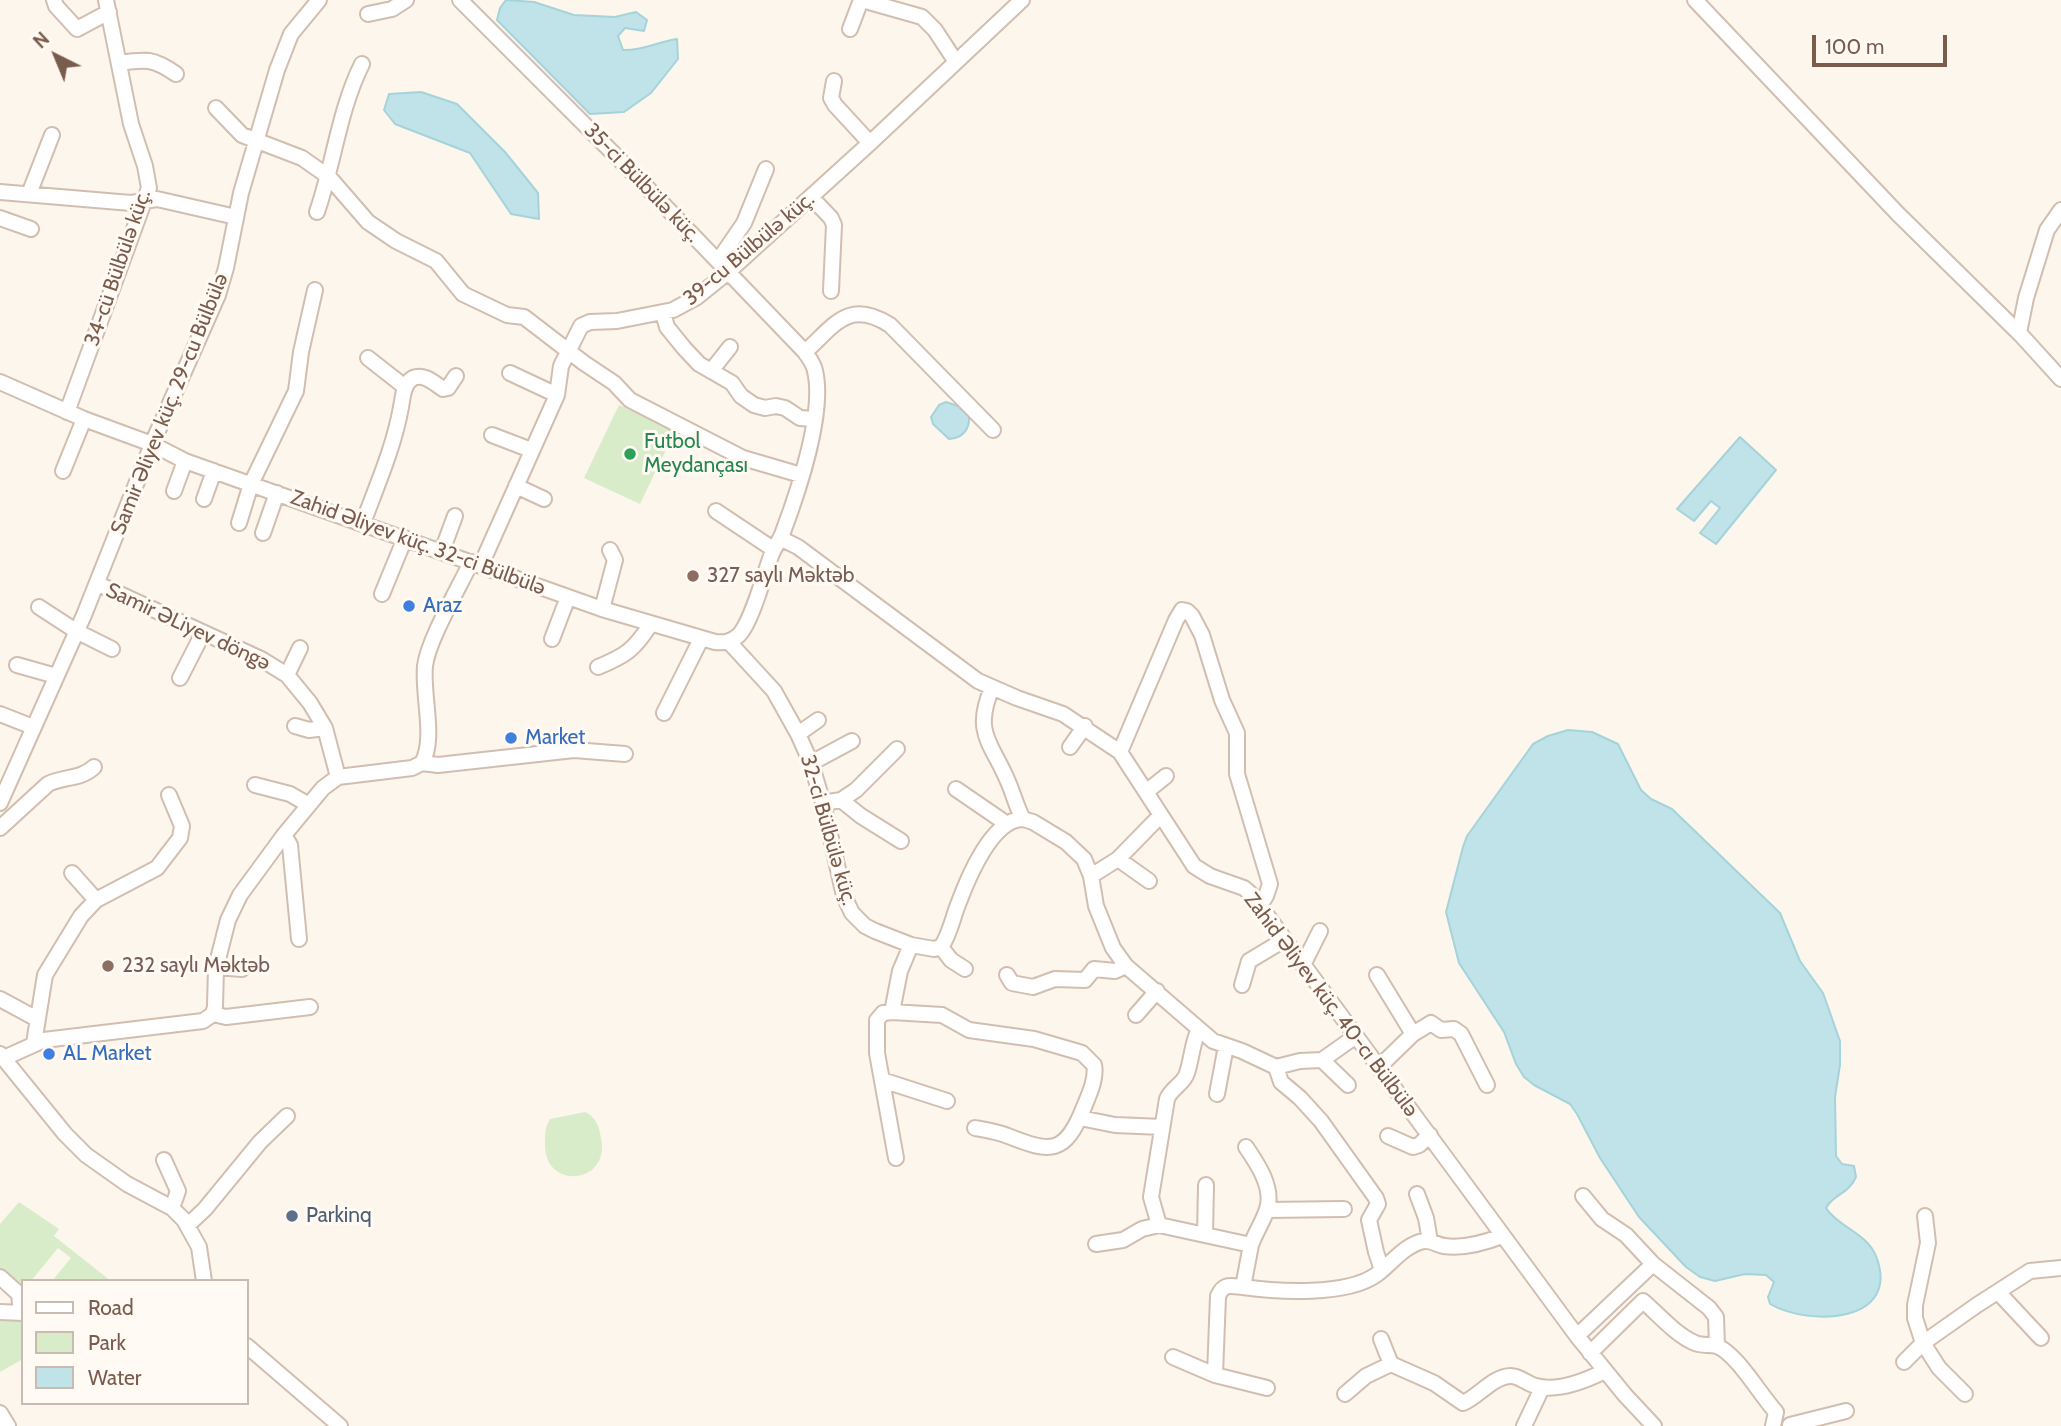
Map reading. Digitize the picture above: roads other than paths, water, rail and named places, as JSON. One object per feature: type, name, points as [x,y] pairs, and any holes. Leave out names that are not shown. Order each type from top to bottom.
[{"type":"street","points":[[54,0],[64,17],[77,29],[108,6]]},
{"type":"street","name":"Samir Əliyev küç. 29-cu Bülbülə","points":[[2,795],[97,584],[152,444],[222,284],[256,139],[277,70],[291,34],[319,0]]},
{"type":"street","points":[[368,14],[392,9],[406,0]]},
{"type":"street","name":"35-ci Bülbülə küç.","points":[[460,0],[635,175],[805,352],[815,370],[815,419],[782,536]]},
{"type":"street","points":[[850,29],[861,0],[922,18],[935,30],[956,62]]},
{"type":"street","name":"39-cu Bülbülə küç.","points":[[422,763],[428,746],[425,678],[427,656],[516,486],[557,395],[561,366],[567,349],[585,323],[617,321],[663,313],[683,306],[729,272],[1022,0]]},
{"type":"street","points":[[1695,0],[1898,214],[2021,335],[2061,379]]},
{"type":"street","name":"34-cü Bülbülə küç.","points":[[67,412],[149,188],[131,124],[108,6]]},
{"type":"street","points":[[119,62],[147,59],[159,62],[176,74]]},
{"type":"street","points":[[317,212],[329,177],[351,88],[362,64]]},
{"type":"street","points":[[834,81],[831,98],[835,105],[870,143]]},
{"type":"street","points":[[216,108],[242,135],[302,158],[329,177],[368,222],[396,241],[436,261],[463,294],[507,315],[524,317],[614,383],[630,400],[743,458],[800,475]]},
{"type":"street","points":[[29,194],[52,135]]},
{"type":"street","points":[[718,261],[744,223],[766,169]]},
{"type":"street","points":[[0,192],[131,203],[169,200],[236,217]]},
{"type":"street","points":[[811,197],[831,218],[834,225],[831,291]]},
{"type":"street","points":[[2021,335],[2019,333],[2023,309],[2047,230],[2061,210]]},
{"type":"street","points":[[0,218],[31,229]]},
{"type":"street","points":[[239,523],[251,484],[296,391],[301,352],[316,290]]},
{"type":"street","points":[[663,313],[667,327],[699,364],[732,383],[741,396],[754,405],[785,408],[800,418],[815,419]]},
{"type":"street","points":[[805,352],[844,316],[854,313],[879,318],[993,430]]},
{"type":"street","points":[[711,371],[730,347]]},
{"type":"street","points":[[368,358],[405,387]]},
{"type":"street","points":[[510,373],[557,395]]},
{"type":"street","points":[[363,523],[396,432],[405,387],[411,379],[418,377],[427,378],[443,389],[448,388],[456,376]]},
{"type":"street","name":"Zahid Əliyev küç. 32-ci Bülbülə","points":[[2,388],[152,444],[185,461],[602,610],[701,639],[729,642]]},
{"type":"street","points":[[63,471],[84,419]]},
{"type":"street","points":[[492,435],[531,450]]},
{"type":"street","points":[[174,491],[185,461]]},
{"type":"street","points":[[204,499],[214,471]]},
{"type":"street","points":[[516,486],[544,499]]},
{"type":"street","points":[[263,533],[277,493]]},
{"type":"street","points":[[716,512],[773,549]]},
{"type":"street","points":[[442,551],[455,516]]},
{"type":"street","points":[[729,642],[741,633],[747,623],[773,549],[782,536]]},
{"type":"street","name":"Zahid Əliyev küç. 40-cı Bülbülə","points":[[782,536],[966,672],[992,688],[1063,714],[1085,726],[1120,752],[1194,866],[1210,876],[1244,888],[1259,905],[1577,1336],[1654,1426]]},
{"type":"street","points":[[382,594],[405,538]]},
{"type":"street","points":[[602,610],[615,560],[610,550]]},
{"type":"street","name":"Samir ƏLiyev döngə","points":[[97,584],[261,659],[287,675],[310,703],[325,728],[338,777]]},
{"type":"street","points":[[552,639],[568,597]]},
{"type":"street","points":[[39,607],[76,631],[112,649]]},
{"type":"street","points":[[1120,752],[1176,620],[1182,610],[1187,611],[1208,649],[1222,700],[1237,733],[1237,774],[1270,884],[1259,905]]},
{"type":"street","points":[[598,667],[623,657],[634,648],[650,625]]},
{"type":"street","points":[[180,678],[203,633]]},
{"type":"street","points":[[664,713],[701,639]]},
{"type":"street","name":"32-ci Bülbülə küç.","points":[[729,642],[774,691],[798,734],[811,763],[844,896],[852,913],[865,926],[911,945],[934,949],[941,947]]},
{"type":"street","points":[[287,675],[300,648]]},
{"type":"street","points":[[17,665],[56,676]]},
{"type":"street","points":[[992,688],[983,714],[984,734],[1009,783],[1023,819]]},
{"type":"street","points":[[0,713],[33,727]]},
{"type":"street","points":[[798,734],[818,720]]},
{"type":"street","points":[[295,726],[309,730],[325,728]]},
{"type":"street","points":[[1070,747],[1085,726]]},
{"type":"street","points":[[811,763],[852,741]]},
{"type":"street","points":[[823,803],[841,800],[897,749]]},
{"type":"street","points":[[204,1279],[199,1247],[188,1225],[172,1208],[127,1184],[86,1155],[65,1134],[2,1056],[34,1043],[203,1021],[213,1014],[216,1003],[216,967],[223,933],[240,895],[323,788],[338,777],[412,768],[422,763],[438,765],[574,750],[625,754]]},
{"type":"street","points":[[0,828],[48,784],[80,776],[94,767]]},
{"type":"street","points":[[1146,792],[1166,776]]},
{"type":"street","points":[[256,785],[290,794],[309,805]]},
{"type":"street","points":[[956,789],[1007,824]]},
{"type":"street","points":[[34,1043],[45,975],[81,916],[96,900],[157,868],[180,838],[182,826],[169,794]]},
{"type":"street","points":[[2,795],[24,806]]},
{"type":"street","points":[[841,800],[901,841]]},
{"type":"street","points":[[1091,876],[1118,859],[1160,816]]},
{"type":"street","points":[[965,969],[951,960],[941,947],[967,882],[992,839],[1007,824],[1023,819],[1044,829],[1076,850],[1084,859],[1091,876],[1093,897],[1113,948],[1126,966],[1213,1041],[1276,1067],[1300,1061],[1322,1060],[1356,1036]]},
{"type":"street","points":[[284,835],[290,845],[299,939]]},
{"type":"street","points":[[1118,859],[1149,881]]},
{"type":"street","points":[[72,873],[96,900]]},
{"type":"street","points":[[1303,965],[1321,931]]},
{"type":"street","points":[[1242,985],[1249,961],[1284,940]]},
{"type":"street","points":[[892,1013],[900,971],[911,945]]},
{"type":"street","points":[[1007,975],[1012,983],[1033,987],[1055,979],[1085,980],[1094,969],[1115,971],[1126,966]]},
{"type":"street","points":[[216,967],[242,969]]},
{"type":"street","points":[[1377,975],[1413,1034]]},
{"type":"street","points":[[1136,1015],[1157,991]]},
{"type":"street","points":[[0,999],[37,1019]]},
{"type":"street","points":[[213,1014],[226,1017],[310,1007]]},
{"type":"street","points":[[896,1158],[877,1053],[877,1020],[883,1013],[942,1015],[969,1030],[1034,1039],[1082,1054],[1094,1065],[1096,1070],[1080,1118],[1067,1139],[1058,1145],[1048,1149],[1020,1142],[1004,1134],[975,1128]]},
{"type":"street","points":[[1380,1066],[1413,1034],[1431,1023],[1441,1030],[1458,1031],[1487,1085]]},
{"type":"street","points":[[1159,1225],[1151,1197],[1162,1127],[1169,1094],[1187,1074],[1193,1042],[1199,1029]]},
{"type":"street","points":[[1217,1094],[1226,1046]]},
{"type":"street","points":[[1322,1060],[1348,1085]]},
{"type":"street","points":[[1276,1067],[1281,1082],[1321,1121],[1376,1198],[1378,1204],[1369,1220],[1382,1270]]},
{"type":"street","points":[[882,1080],[947,1101]]},
{"type":"street","points":[[188,1225],[205,1209],[260,1142],[287,1116]]},
{"type":"street","points":[[1080,1118],[1115,1125],[1162,1127]]},
{"type":"street","points":[[1388,1136],[1413,1147],[1430,1135]]},
{"type":"street","points":[[1243,1287],[1251,1245],[1269,1203],[1266,1183],[1246,1147]]},
{"type":"street","points":[[164,1160],[178,1191],[172,1208]]},
{"type":"street","points":[[1205,1234],[1206,1185]]},
{"type":"street","points":[[1417,1194],[1426,1218],[1430,1241]]},
{"type":"street","points":[[1583,1196],[1602,1219],[1626,1235],[1653,1264],[1709,1308],[1716,1317],[1717,1346]]},
{"type":"street","points":[[1267,1210],[1344,1209]]},
{"type":"street","points":[[1925,1216],[1928,1242],[1915,1305],[1915,1318],[1923,1343],[1939,1368],[1965,1394]]},
{"type":"street","points":[[1096,1244],[1123,1240],[1142,1229],[1159,1225],[1251,1245]]},
{"type":"street","points":[[1215,1375],[1218,1296],[1227,1285],[1299,1293],[1366,1281],[1411,1246],[1430,1241],[1440,1245],[1465,1246],[1502,1236]]},
{"type":"street","points":[[1577,1336],[1653,1264]]},
{"type":"street","points":[[1904,1362],[1923,1343],[2030,1271],[2061,1268]]},
{"type":"street","points":[[0,1277],[19,1294],[21,1307]]},
{"type":"street","points":[[1998,1292],[2041,1338]]},
{"type":"street","points":[[1590,1353],[1643,1301],[1671,1326],[1699,1345],[1717,1346],[1746,1373],[1774,1419],[1790,1426],[1846,1411]]},
{"type":"street","points":[[0,1312],[21,1313]]},
{"type":"street","points":[[1381,1339],[1391,1364],[1434,1383],[1463,1403],[1496,1382],[1512,1376],[1542,1388],[1580,1382],[1605,1371]]},
{"type":"street","points":[[248,1347],[340,1426]]},
{"type":"street","points":[[1173,1357],[1215,1375],[1267,1388]]},
{"type":"street","points":[[1345,1394],[1366,1376],[1391,1364]]},
{"type":"street","points":[[1524,1426],[1542,1388]]},
{"type":"street","points":[[0,1413],[8,1426]]},
{"type":"water","points":[[506,0],[534,2],[574,15],[615,17],[636,12],[647,20],[644,31],[625,28],[618,36],[623,50],[677,39],[678,59],[651,93],[624,112],[590,114],[497,20],[500,8]]},
{"type":"water","points":[[421,92],[457,104],[505,152],[538,193],[539,219],[511,214],[470,153],[395,124],[384,110],[389,94]]},
{"type":"water","points":[[946,402],[958,406],[969,416],[965,432],[949,439],[933,424],[931,417],[939,405]]},
{"type":"water","points":[[1740,437],[1776,470],[1716,544],[1700,533],[1720,508],[1711,501],[1694,521],[1677,509]]},
{"type":"water","points":[[1568,730],[1592,732],[1618,744],[1641,790],[1651,799],[1672,809],[1780,913],[1800,961],[1823,993],[1840,1041],[1840,1065],[1835,1097],[1836,1156],[1842,1164],[1854,1166],[1856,1177],[1826,1208],[1831,1215],[1866,1241],[1876,1256],[1881,1278],[1876,1295],[1864,1307],[1848,1314],[1807,1316],[1770,1304],[1768,1297],[1774,1282],[1766,1275],[1745,1274],[1715,1281],[1700,1277],[1686,1267],[1639,1217],[1600,1158],[1570,1104],[1524,1077],[1504,1032],[1459,963],[1446,912],[1467,836],[1533,744]]},
{"type":"place","name":"Futbol Meydançası","points":[[630,454]]},
{"type":"place","name":"327 saylı Məktəb","points":[[693,576]]},
{"type":"place","name":"Araz","points":[[409,606]]},
{"type":"place","name":"Market","points":[[511,738]]},
{"type":"place","name":"232 saylı Məktəb","points":[[108,966]]},
{"type":"place","name":"AL Market","points":[[49,1054]]},
{"type":"place","name":"Parkinq","points":[[292,1216]]}]
